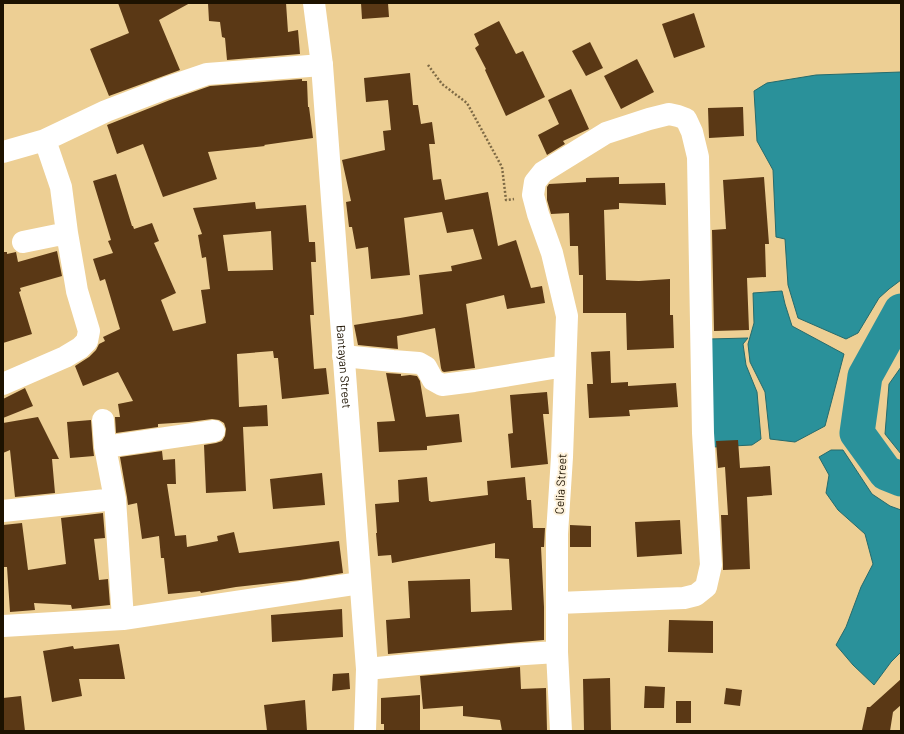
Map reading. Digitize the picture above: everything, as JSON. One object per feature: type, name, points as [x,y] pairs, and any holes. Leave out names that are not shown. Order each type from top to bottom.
[{"type":"street","name":"Bantayan Street","points":[[314,3],[322,65],[367,669],[365,731]]},
{"type":"street","points":[[3,152],[45,140],[106,111],[207,74],[322,65]]},
{"type":"street","points":[[533,195],[535,182],[543,172],[606,133],[669,114],[686,119],[692,132],[698,156],[703,433],[712,565],[706,587],[696,595],[684,598],[558,603]]},
{"type":"street","points":[[3,384],[80,348],[87,341],[89,332],[77,291],[61,186],[45,140]]},
{"type":"street","name":"Celia Street","points":[[533,195],[552,253],[567,316],[558,534],[557,652],[561,731]]},
{"type":"street","points":[[23,242],[67,233]]},
{"type":"street","points":[[343,356],[394,362],[419,363],[426,367],[433,380],[442,384],[474,381],[565,366]]},
{"type":"street","points":[[103,420],[105,446],[115,500],[123,619]]},
{"type":"street","points":[[105,446],[214,431]]},
{"type":"street","points":[[3,511],[115,500]]},
{"type":"street","points":[[3,626],[123,619],[360,583]]},
{"type":"street","points":[[367,669],[510,655],[557,652]]},
{"type":"path","points":[[428,65],[442,84],[467,103],[502,167],[506,200],[533,195]]},
{"type":"water","points":[[901,72],[901,280],[879,298],[858,333],[846,339],[798,318],[788,285],[785,239],[776,237],[773,170],[757,141],[754,91],[767,83],[816,75]]},
{"type":"water","points":[[782,291],[792,326],[844,354],[825,426],[795,442],[770,439],[765,392],[750,362],[748,344],[754,323],[753,293]]},
{"type":"water","points":[[748,338],[743,344],[746,365],[757,392],[761,439],[752,445],[713,447],[709,339]]},
{"type":"water","points":[[901,367],[901,454],[885,434],[889,384]]},
{"type":"water","points":[[831,450],[843,450],[872,494],[890,506],[901,510],[901,652],[891,662],[874,685],[853,665],[836,645],[846,627],[861,587],[873,564],[865,534],[838,510],[826,493],[829,475],[819,457]]},
{"type":"building","points":[[118,3],[190,3],[159,20],[180,70],[109,96],[90,49],[129,33]]},
{"type":"building","points":[[208,3],[286,3],[288,32],[298,30],[300,54],[227,60],[225,38],[222,37],[220,22],[209,21]]},
{"type":"building","points":[[361,3],[388,3],[389,17],[362,19]]},
{"type":"building","points":[[694,13],[705,47],[674,58],[662,24]]},
{"type":"building","points":[[499,21],[516,54],[523,51],[545,97],[506,116],[485,70],[486,69],[475,48],[479,45],[474,34]]},
{"type":"building","points":[[590,42],[603,68],[586,76],[572,51]]},
{"type":"building","points":[[637,59],[654,92],[621,109],[604,76]]},
{"type":"building","points":[[410,73],[413,105],[418,105],[421,124],[432,122],[435,144],[429,144],[433,180],[441,179],[445,200],[488,192],[498,246],[516,240],[531,288],[542,286],[545,303],[507,309],[504,295],[466,304],[475,368],[442,371],[435,328],[397,336],[398,349],[358,345],[354,325],[423,314],[419,275],[452,271],[451,266],[482,259],[473,229],[447,233],[442,212],[404,218],[410,275],[371,279],[368,247],[356,249],[352,227],[349,227],[346,202],[351,201],[342,160],[385,150],[383,131],[391,130],[388,100],[366,102],[364,78]]},
{"type":"building","points":[[302,79],[302,81],[307,81],[308,107],[313,138],[264,145],[265,146],[208,152],[217,179],[163,197],[143,144],[117,154],[107,125],[210,86]]},
{"type":"building","points":[[571,89],[589,129],[563,141],[565,144],[547,155],[538,135],[559,124],[548,100]]},
{"type":"building","points":[[743,107],[744,136],[709,138],[708,108]]},
{"type":"building","points":[[116,174],[134,229],[152,223],[159,241],[154,243],[176,293],[161,300],[173,331],[206,323],[201,290],[210,289],[206,257],[202,258],[198,235],[202,234],[193,208],[255,202],[256,209],[306,205],[309,242],[315,242],[316,262],[311,262],[314,315],[310,315],[314,369],[326,368],[329,394],[282,399],[278,358],[274,358],[273,351],[237,354],[239,407],[267,405],[268,426],[243,427],[246,491],[206,493],[204,445],[222,441],[225,436],[226,429],[224,423],[219,420],[212,419],[158,424],[158,427],[116,433],[115,417],[120,417],[118,404],[133,401],[118,372],[83,386],[75,366],[89,357],[96,350],[99,344],[105,341],[103,337],[120,329],[105,279],[100,281],[93,259],[113,253],[108,241],[111,240],[93,181]],"holes":[[[271,231],[273,270],[228,271],[223,235]]]},
{"type":"building","points":[[619,177],[619,184],[665,183],[666,205],[619,203],[619,209],[604,210],[606,280],[639,281],[670,279],[670,315],[673,315],[674,348],[627,350],[626,313],[583,313],[583,275],[579,275],[578,246],[570,246],[569,213],[551,214],[547,200],[547,187],[549,184],[586,182],[586,178]]},
{"type":"building","points":[[764,177],[769,244],[765,244],[766,277],[747,278],[749,330],[714,331],[712,230],[726,229],[723,180]]},
{"type":"building","points":[[57,251],[62,276],[20,288],[21,291],[19,292],[32,334],[3,343],[3,252],[7,252],[7,254],[16,252],[18,262]]},
{"type":"building","points":[[610,351],[611,383],[628,382],[628,386],[676,383],[678,407],[629,410],[630,416],[589,418],[587,384],[593,384],[591,352]]},
{"type":"building","points":[[386,373],[401,374],[401,376],[417,376],[420,381],[426,417],[459,414],[462,442],[427,446],[427,450],[379,452],[377,422],[395,421]]},
{"type":"building","points":[[25,388],[33,406],[3,418],[3,399]]},
{"type":"building","points":[[547,392],[549,414],[543,414],[548,464],[511,468],[508,434],[513,433],[510,395]]},
{"type":"building","points":[[38,417],[59,459],[52,459],[55,493],[15,497],[10,450],[3,453],[3,423]]},
{"type":"building","points":[[91,420],[94,456],[70,458],[67,422]]},
{"type":"building","points":[[738,440],[740,468],[770,466],[772,495],[747,497],[750,569],[723,570],[721,515],[728,515],[725,467],[718,468],[716,441]]},
{"type":"building","points":[[162,451],[163,460],[175,459],[176,484],[167,484],[175,536],[186,535],[187,547],[218,541],[217,536],[234,532],[239,553],[339,541],[343,573],[201,593],[200,591],[168,594],[164,558],[161,558],[159,536],[142,539],[137,503],[128,505],[120,457]]},
{"type":"building","points":[[322,473],[325,505],[273,509],[270,479]]},
{"type":"building","points":[[427,477],[429,501],[431,502],[488,495],[487,481],[525,477],[527,500],[531,500],[533,528],[545,528],[544,547],[541,547],[544,640],[388,654],[386,620],[410,618],[408,581],[470,579],[471,612],[512,610],[509,559],[495,558],[495,543],[392,563],[391,555],[378,556],[375,504],[399,502],[398,480]]},
{"type":"building","points":[[103,513],[105,538],[94,539],[99,580],[108,579],[110,605],[72,609],[71,605],[34,603],[35,610],[10,612],[7,567],[3,567],[3,525],[22,523],[28,570],[66,564],[61,518]]},
{"type":"building","points":[[680,520],[682,554],[637,557],[635,522]]},
{"type":"building","points":[[570,525],[591,526],[591,547],[570,547]]},
{"type":"building","points":[[342,609],[343,637],[272,642],[271,615]]},
{"type":"building","points":[[669,620],[713,621],[713,653],[668,652]]},
{"type":"building","points":[[119,644],[125,679],[79,679],[82,696],[52,702],[43,651],[73,646],[74,649]]},
{"type":"building","points":[[520,667],[521,689],[546,688],[547,731],[502,731],[500,720],[463,716],[463,706],[423,709],[420,676]]},
{"type":"building","points":[[349,673],[350,689],[332,691],[333,674]]},
{"type":"building","points":[[610,678],[611,731],[584,731],[583,679]]},
{"type":"building","points":[[901,679],[901,705],[893,712],[890,731],[862,731],[867,707],[870,707]]},
{"type":"building","points":[[645,686],[665,687],[664,708],[644,708]]},
{"type":"building","points":[[726,688],[742,690],[740,706],[724,704]]},
{"type":"building","points":[[420,695],[420,731],[384,731],[384,724],[381,724],[381,698]]},
{"type":"building","points":[[21,696],[25,731],[3,731],[3,698]]},
{"type":"building","points":[[305,700],[307,731],[267,731],[264,705]]},
{"type":"building","points":[[676,701],[691,701],[691,723],[676,723]]},
{"type":"waterway","points":[[901,311],[865,376],[857,433],[886,473],[901,479]]}]
